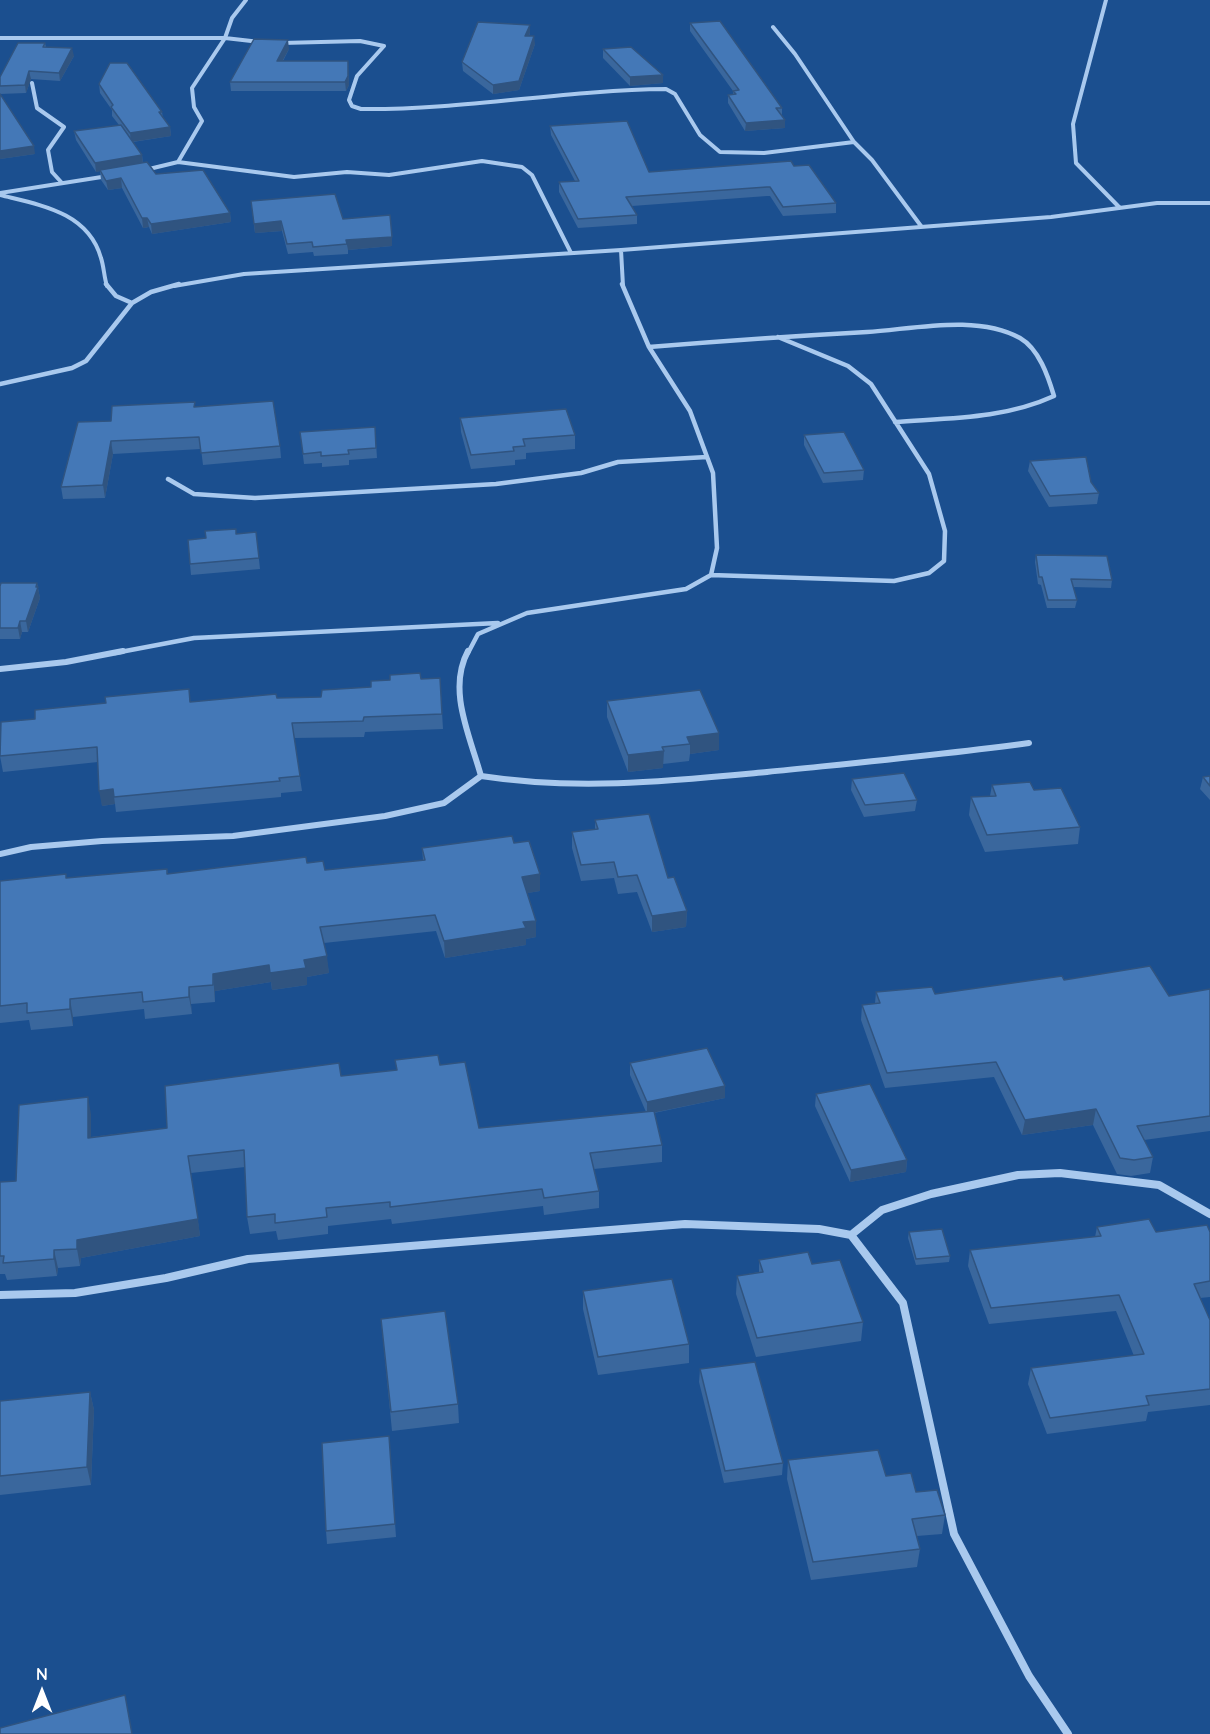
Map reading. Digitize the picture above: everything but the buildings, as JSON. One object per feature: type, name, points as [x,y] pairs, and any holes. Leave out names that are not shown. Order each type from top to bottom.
[{"type":"street","points":[[178,162],[202,121],[194,107],[192,88],[225,38],[232,18],[246,0]]},
{"type":"street","points":[[1106,0],[1072,124],[1076,163],[1120,208]]},
{"type":"street","points":[[773,27],[795,54],[855,142],[872,160],[921,226]]},
{"type":"street","points":[[0,38],[225,38],[266,42]]},
{"type":"street","points":[[276,43],[360,41],[384,46],[363,67],[353,83],[349,100],[352,106],[361,109],[467,106],[502,99],[666,89],[675,94],[707,143],[721,153],[779,151],[855,142]]},
{"type":"street","points":[[32,83],[33,103],[39,111],[56,119],[64,127],[48,150],[52,172],[62,183]]},
{"type":"street","points":[[138,171],[178,162],[294,177],[347,172],[389,175],[482,160],[505,163],[522,167],[532,175],[571,253]]},
{"type":"street","points":[[0,194],[117,174]]},
{"type":"street","points":[[0,194],[59,210],[72,217],[94,242],[101,257],[106,285],[116,296],[132,303]]},
{"type":"street","points":[[0,384],[72,368],[86,361],[132,303],[151,292],[180,284],[244,274],[621,250],[1051,217],[1157,203],[1210,203]]},
{"type":"street","points":[[621,250],[621,281],[649,347],[690,411],[712,472],[717,548],[711,575]]},
{"type":"street","points":[[649,347],[776,336],[936,328],[998,330],[1021,339],[1034,353],[1054,396],[1024,408],[1007,411],[895,422]]},
{"type":"street","points":[[481,776],[457,690],[463,661],[478,634],[527,613],[686,588],[711,575],[894,581],[929,573],[944,561],[945,531],[929,474],[870,384],[861,374],[848,366],[776,336]]},
{"type":"street","points":[[168,479],[194,494],[255,498],[496,484],[581,472],[618,462],[707,457]]},
{"type":"street","points":[[0,669],[66,662],[194,638],[502,623]]},
{"type":"street","points":[[0,854],[31,847],[102,841],[233,836],[385,816],[444,803],[481,776],[521,784],[616,786],[949,754],[1029,743]]},
{"type":"street","points":[[851,1235],[882,1210],[931,1194],[1018,1175],[1060,1173],[1160,1185],[1210,1214]]},
{"type":"street","points":[[0,1295],[75,1293],[166,1278],[248,1259],[685,1224],[819,1228],[851,1235],[903,1303],[954,1534],[1029,1676],[1068,1734]]}]
